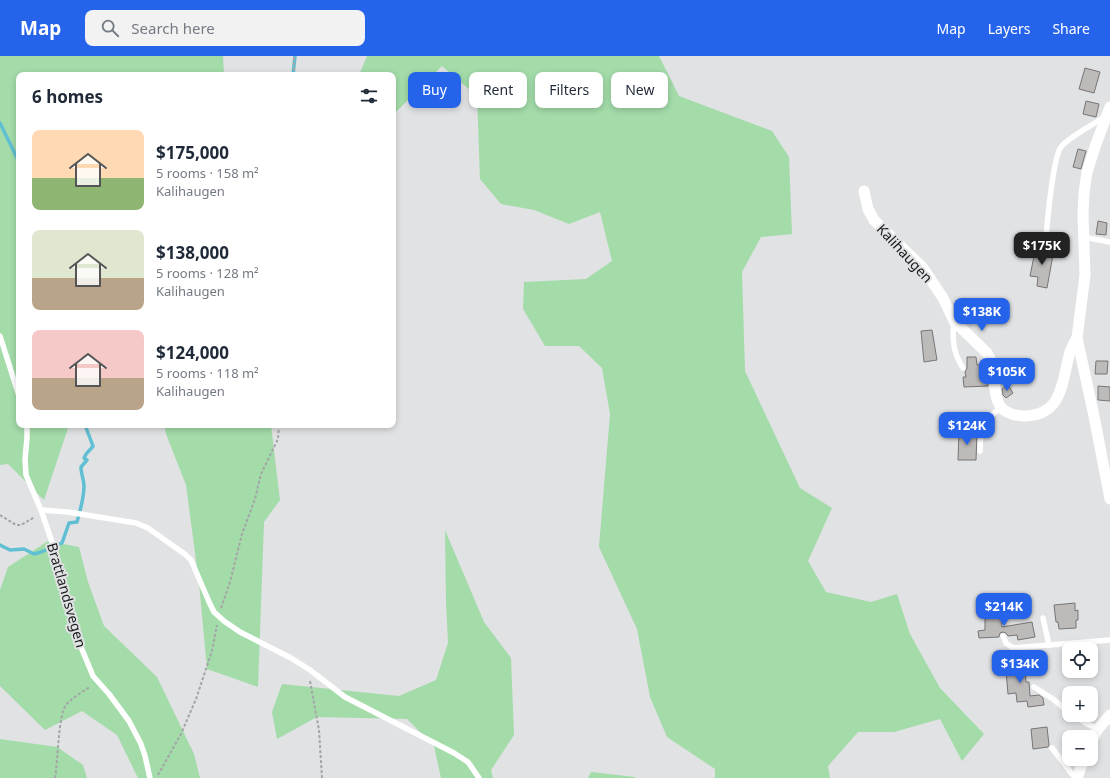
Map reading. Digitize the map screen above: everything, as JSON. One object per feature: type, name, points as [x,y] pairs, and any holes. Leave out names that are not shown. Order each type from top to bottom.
[{"type":"street","points":[[1001,407],[1004,411],[1012,414],[1023,416],[1032,415],[1050,407],[1061,391],[1070,351],[1076,338],[1085,276],[1083,214],[1088,172],[1096,144],[1108,112]]},
{"type":"street","name":"Kalihaugen","points":[[864,191],[868,209],[874,220],[923,268],[943,298],[954,321],[987,352],[991,358],[997,399],[1001,407]]},
{"type":"street","points":[[1076,338],[1094,416],[1110,499]]},
{"type":"street","points":[[1098,729],[1110,715]]},
{"type":"street","points":[[1077,778],[1081,766]]},
{"type":"lane","points":[[1046,246],[1050,199],[1059,150],[1066,142],[1108,112]]},
{"type":"lane","points":[[1083,237],[1110,242]]},
{"type":"lane","points":[[954,321],[952,336],[954,348],[958,360],[963,368]]},
{"type":"lane","points":[[0,336],[16,387]]},
{"type":"lane","points":[[980,450],[981,429],[984,421],[1001,407]]},
{"type":"lane","name":"Brattlandsvegen","points":[[27,428],[25,459],[26,475],[57,556],[74,630],[93,676],[109,694],[129,721],[141,744],[150,778]]},
{"type":"lane","points":[[41,513],[68,512],[136,523],[148,528],[191,560],[210,604],[218,616],[240,632],[291,658],[307,668],[345,697],[454,753],[468,762],[479,778]]},
{"type":"lane","points":[[1043,618],[1049,645]]},
{"type":"lane","points":[[1003,636],[1006,643],[1013,648],[1110,640]]},
{"type":"lane","points":[[1034,687],[1062,706]]},
{"type":"lane","points":[[1084,722],[1098,729]]},
{"type":"lane","points":[[1052,748],[1072,774],[1077,778]]},
{"type":"path","points":[[294,56],[294,72]]},
{"type":"path","points":[[155,778],[159,774],[181,734],[196,699],[212,651],[218,616],[230,582],[242,534],[255,499],[261,474],[278,439],[278,428]]},
{"type":"path","points":[[0,515],[16,525],[21,525],[41,513]]},
{"type":"path","points":[[307,668],[319,730],[322,778]]},
{"type":"path","points":[[55,778],[62,716],[65,706],[75,696],[98,682]]},
{"type":"green space","points":[[0,56],[223,56],[224,72],[16,72],[16,428],[68,428],[44,500],[8,464],[0,465]]},
{"type":"green space","points":[[367,56],[659,56],[667,72],[611,72],[611,108],[668,108],[668,74],[679,96],[772,131],[789,157],[792,234],[761,237],[742,272],[745,371],[800,488],[832,508],[808,561],[826,592],[871,602],[897,594],[910,634],[940,688],[984,734],[962,761],[940,719],[894,732],[858,732],[828,766],[830,778],[715,778],[715,769],[667,737],[650,697],[637,629],[599,547],[610,414],[602,368],[579,346],[545,346],[523,309],[524,282],[586,279],[612,261],[600,212],[569,224],[534,210],[501,204],[480,179],[477,108],[527,108],[527,72],[469,72],[469,89],[461,82],[461,72],[449,72],[442,66],[436,72],[408,72],[408,100],[396,112],[396,72],[360,72]]},
{"type":"green space","points":[[165,428],[271,428],[280,500],[264,522],[258,687],[207,669],[199,583],[186,485]]},
{"type":"green space","points":[[445,530],[484,622],[511,658],[514,735],[491,770],[493,778],[441,778],[434,746],[407,719],[317,717],[277,739],[272,712],[282,684],[399,696],[436,680],[448,643]]},
{"type":"green space","points":[[48,541],[79,547],[88,582],[104,626],[157,677],[194,754],[200,778],[138,778],[117,735],[82,711],[45,730],[0,686],[0,590],[8,567]]},
{"type":"green space","points":[[0,739],[57,747],[83,765],[87,778],[0,778]]},
{"type":"green space","points":[[591,772],[635,777],[635,778],[588,778]]},
{"type":"building","points":[[1085,68],[1100,72],[1094,93],[1079,89]]},
{"type":"building","points":[[1086,101],[1099,104],[1096,117],[1083,114]]},
{"type":"building","points":[[1078,149],[1086,151],[1081,169],[1073,167]]},
{"type":"building","points":[[1098,221],[1107,223],[1106,235],[1096,234]]},
{"type":"building","points":[[1036,246],[1042,247],[1045,250],[1054,249],[1047,288],[1037,286],[1038,277],[1030,276]]},
{"type":"building","points":[[932,330],[937,360],[924,362],[921,331]]},
{"type":"building","points":[[967,357],[976,357],[977,365],[985,364],[988,386],[964,387],[963,377],[966,377],[965,372],[967,368]]},
{"type":"building","points":[[1096,361],[1108,361],[1107,374],[1095,374]]},
{"type":"building","points":[[1008,385],[1013,393],[1006,398],[1003,395],[1002,389]]},
{"type":"building","points":[[1098,386],[1110,387],[1110,401],[1098,400]]},
{"type":"building","points":[[959,432],[977,433],[976,460],[958,460]]},
{"type":"building","points":[[1075,603],[1075,611],[1078,610],[1076,628],[1059,629],[1058,622],[1056,622],[1054,605]]},
{"type":"building","points":[[998,607],[999,615],[1001,615],[1002,627],[1032,622],[1035,637],[1018,640],[1017,635],[1008,636],[1003,632],[1000,633],[999,637],[979,638],[978,631],[985,630],[985,609]]},
{"type":"building","points":[[1018,658],[1019,668],[1025,667],[1026,682],[1029,682],[1030,696],[1039,695],[1043,698],[1044,705],[1028,707],[1027,701],[1017,702],[1016,693],[1008,694],[1005,659]]},
{"type":"building","points":[[1047,727],[1048,747],[1033,749],[1031,729]]},
{"type":"waterway","points":[[293,72],[295,56]]},
{"type":"waterway","points":[[0,123],[16,156]]},
{"type":"waterway","points":[[0,545],[10,550],[24,549],[34,554],[62,543],[69,523],[77,522],[82,504],[84,484],[81,467],[87,460],[84,458],[85,456],[93,446],[86,428]]}]
